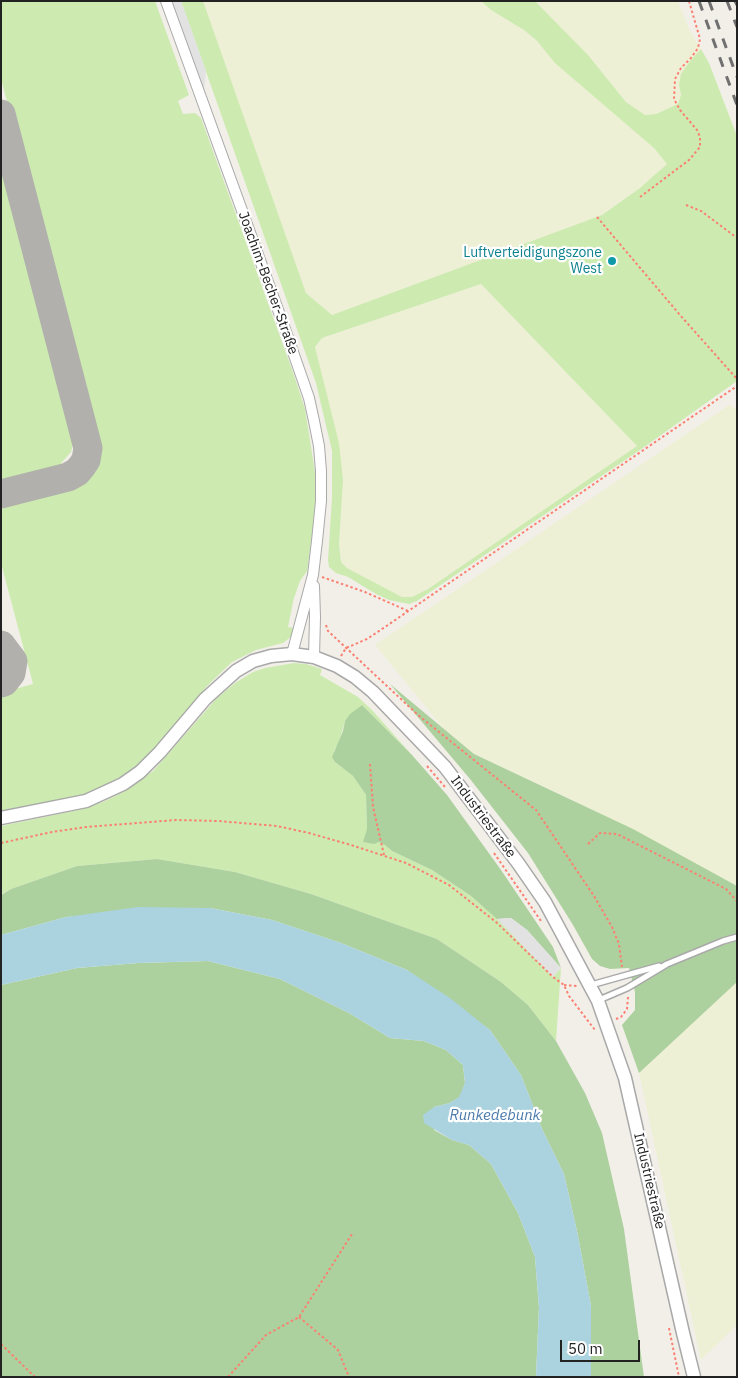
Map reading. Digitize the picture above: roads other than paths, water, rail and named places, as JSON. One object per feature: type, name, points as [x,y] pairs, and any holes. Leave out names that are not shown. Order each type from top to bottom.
[{"type":"street","name":"Joachim-Becher-Straße","points":[[166,1],[309,398],[319,446],[321,502],[313,575],[292,654]]},
{"type":"street","name":"Joachim-Becher-Straße","points":[[313,575],[314,657]]},
{"type":"street","name":"Industriestraße","points":[[1,818],[86,801],[123,784],[140,772],[160,752],[205,699],[236,671],[253,661],[271,656],[292,654],[314,657],[337,666],[355,676],[373,692],[445,767],[518,863],[545,902],[598,1001],[625,1078],[694,1377]]},
{"type":"lane","points":[[590,985],[667,964],[737,937]]},
{"type":"lane","points":[[598,1001],[626,988],[667,964]]},
{"type":"water","name":"Runkedebunk","points":[[138,907],[210,908],[272,920],[341,943],[407,970],[450,998],[490,1030],[521,1075],[542,1129],[564,1174],[591,1306],[591,1377],[536,1377],[539,1308],[535,1257],[518,1213],[491,1164],[469,1145],[452,1140],[424,1123],[423,1115],[434,1107],[450,1103],[459,1097],[465,1083],[463,1065],[446,1050],[424,1041],[390,1038],[349,1013],[280,979],[208,961],[138,963],[77,968],[1,985],[1,935],[66,917]]},
{"type":"railway","points":[[699,1],[737,105]]},
{"type":"railway","points":[[709,1],[737,77]]},
{"type":"railway","points":[[727,1],[737,27]]},
{"type":"railway","points":[[735,1],[737,5]]},
{"type":"place","name":"Luftverteidigungszone West","points":[[612,261]]}]
